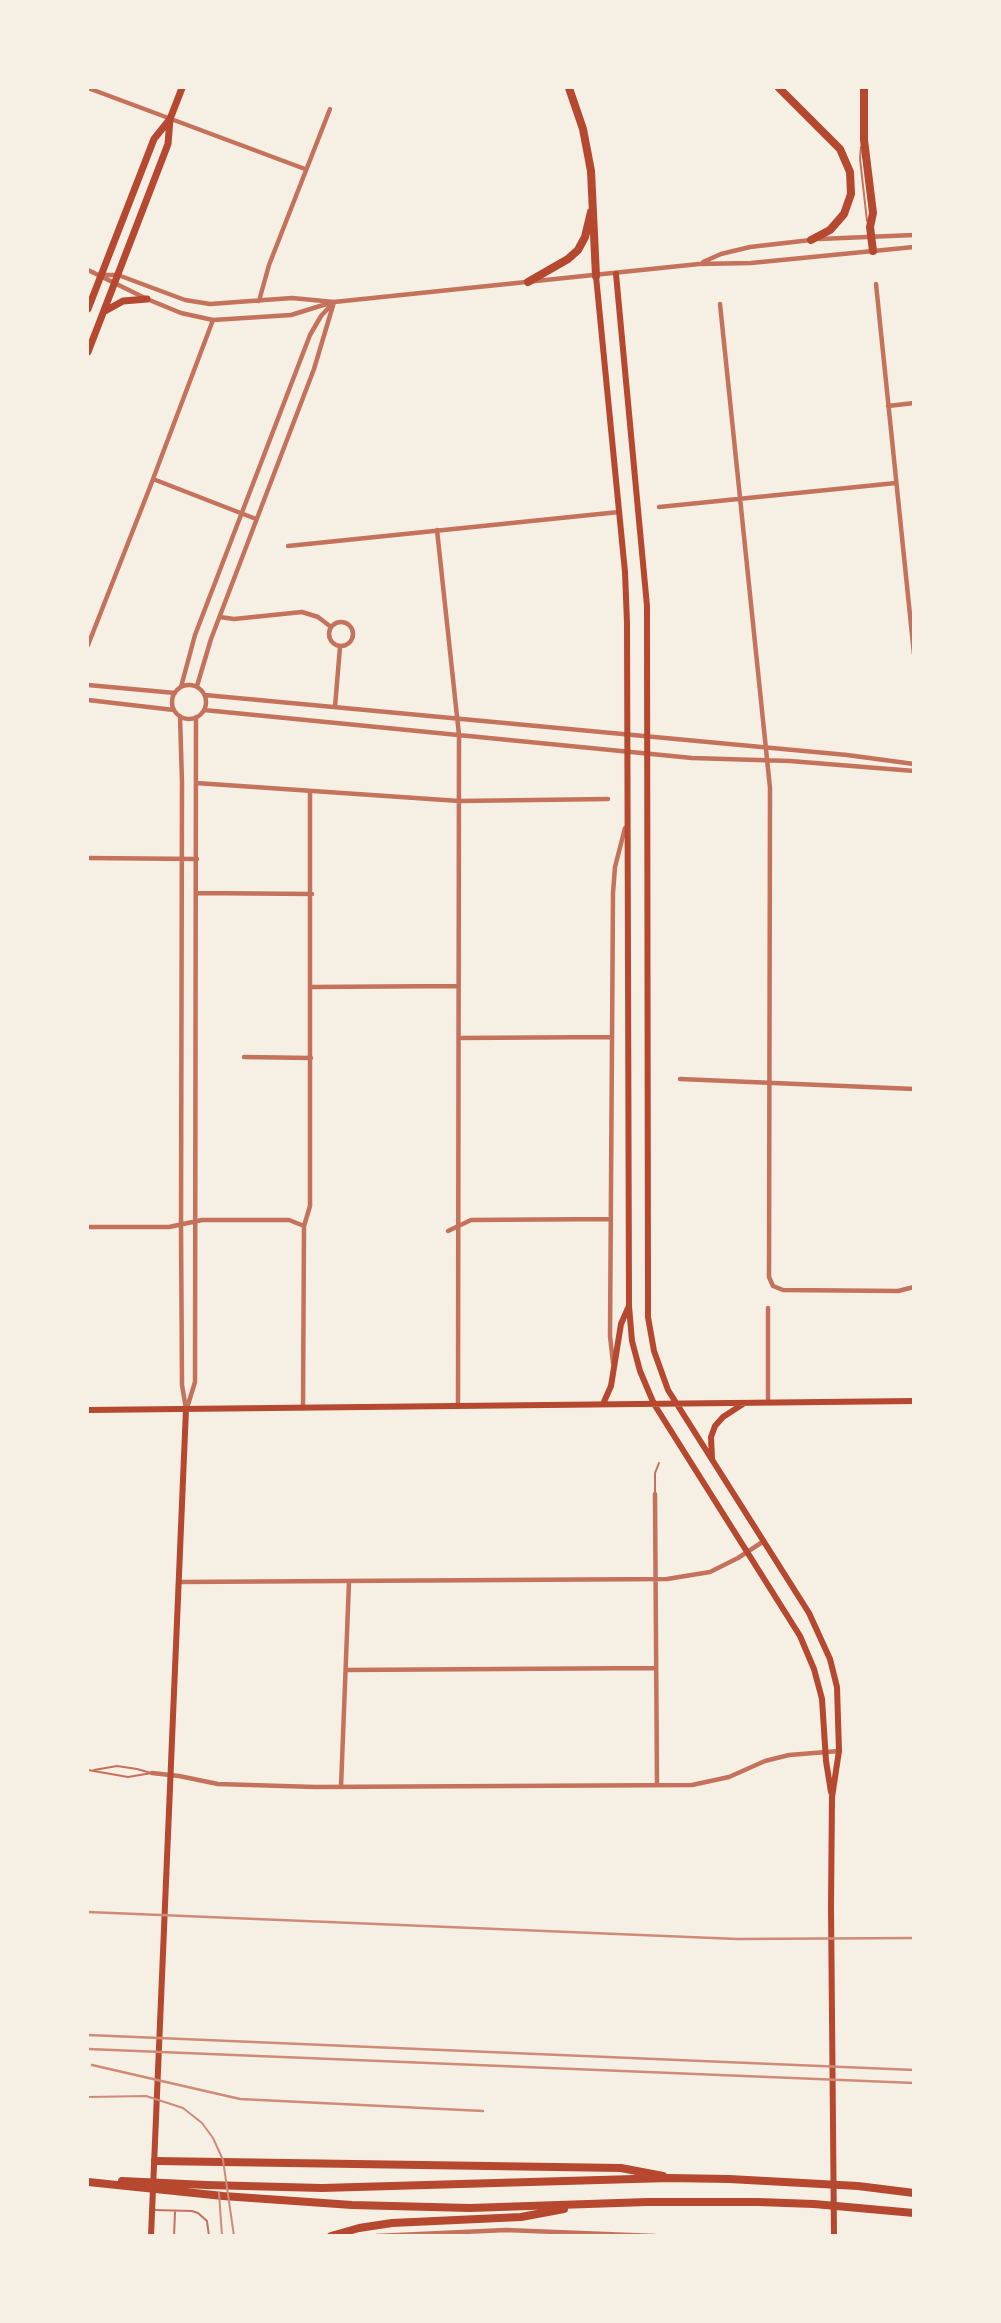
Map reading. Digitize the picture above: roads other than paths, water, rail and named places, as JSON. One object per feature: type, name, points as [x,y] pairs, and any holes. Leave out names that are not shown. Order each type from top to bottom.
[{"type":"highway","points":[[569,88],[587,146],[593,202],[596,276]]},
{"type":"highway","points":[[779,88],[840,149],[850,172],[852,194],[844,214],[830,230],[811,240]]},
{"type":"highway","points":[[863,88],[864,140],[873,214],[870,227],[873,251]]},
{"type":"highway","points":[[528,282],[568,259],[578,250],[593,202]]},
{"type":"highway","points":[[155,2161],[621,2168],[669,2178]]},
{"type":"highway","points":[[88,2180],[335,2188],[669,2178],[816,2183],[913,2193]]},
{"type":"highway","points":[[88,2180],[248,2199],[352,2205],[458,2208],[758,2202],[914,2213]]},
{"type":"highway","points":[[331,2235],[374,2225],[521,2217],[577,2206]]},
{"type":"main road","points":[[88,309],[154,139],[170,118],[182,88]]},
{"type":"main road","points":[[88,352],[168,145],[170,118]]},
{"type":"main road","points":[[616,274],[647,606],[647,1296],[654,1351],[665,1384],[675,1404],[809,1613],[830,1659],[837,1687],[839,1751],[832,1797],[831,1906],[834,2235]]},
{"type":"main road","points":[[596,276],[627,611],[629,1324],[636,1359],[654,1404],[795,1628],[810,1660],[822,1699],[825,1752],[832,1797]]},
{"type":"main road","points":[[104,311],[123,301],[147,299]]},
{"type":"main road","points":[[603,1404],[610,1387],[621,1324],[629,1306]]},
{"type":"main road","points":[[712,1461],[711,1437],[715,1426],[723,1417],[745,1403]]},
{"type":"main road","points":[[88,1410],[914,1403]]},
{"type":"main road","points":[[151,2235],[186,1409]]},
{"type":"street","points":[[88,88],[305,169]]},
{"type":"street","points":[[259,301],[263,283],[305,169],[330,109]]},
{"type":"street","points":[[699,264],[721,254],[750,247],[839,237],[914,235]]},
{"type":"street","points":[[88,270],[181,313],[213,320],[291,315],[334,302],[699,264],[751,263],[914,247]]},
{"type":"street","points":[[101,275],[118,275],[198,302],[224,304],[303,298],[334,302]]},
{"type":"street","points":[[876,284],[914,654]]},
{"type":"street","points":[[205,695],[204,710],[196,717],[186,719],[174,710],[172,701],[181,687],[195,635],[310,335],[321,316],[334,302]]},
{"type":"street","points":[[197,687],[256,519],[314,369],[334,302]]},
{"type":"street","points":[[720,304],[771,796],[769,1271],[773,1286],[783,1290],[898,1292],[914,1287]]},
{"type":"street","points":[[88,645],[213,320]]},
{"type":"street","points":[[888,406],[914,403]]},
{"type":"street","points":[[153,479],[256,519]]},
{"type":"street","points":[[659,507],[896,483]]},
{"type":"street","points":[[288,546],[619,512]]},
{"type":"street","points":[[437,530],[458,735],[458,1406]]},
{"type":"street","points":[[220,617],[234,619],[302,612],[318,617],[331,627]]},
{"type":"street","points":[[340,622],[348,624],[352,630],[352,640],[340,646],[332,643],[329,637],[331,627],[340,622]]},
{"type":"street","points":[[334,707],[340,646]]},
{"type":"street","points":[[88,685],[175,694]]},
{"type":"street","points":[[181,687],[191,685],[205,695],[914,764]]},
{"type":"street","points":[[88,700],[174,710]]},
{"type":"street","points":[[204,710],[692,758],[768,760],[914,771]]},
{"type":"street","points":[[180,716],[182,1385],[186,1409]]},
{"type":"street","points":[[186,1409],[195,1382],[196,717]]},
{"type":"street","points":[[196,783],[459,801],[608,799]]},
{"type":"street","points":[[303,1408],[304,1226],[310,1206],[310,791]]},
{"type":"street","points":[[613,1370],[610,1336],[613,893],[615,867],[628,817]]},
{"type":"street","points":[[88,858],[197,859]]},
{"type":"street","points":[[197,893],[312,894]]},
{"type":"street","points":[[311,987],[458,986]]},
{"type":"street","points":[[459,1038],[612,1037]]},
{"type":"street","points":[[244,1057],[311,1058]]},
{"type":"street","points":[[680,1079],[914,1089]]},
{"type":"street","points":[[449,1231],[471,1220],[611,1219]]},
{"type":"street","points":[[88,1227],[181,1225],[202,1220],[289,1220],[304,1226]]},
{"type":"street","points":[[768,1308],[768,1403]]},
{"type":"street","points":[[655,1494],[657,1785]]},
{"type":"street","points":[[179,1582],[656,1580],[702,1574],[727,1564],[764,1541]]},
{"type":"street","points":[[341,1787],[349,1581]]},
{"type":"street","points":[[347,1670],[656,1668]]},
{"type":"street","points":[[152,1773],[218,1784],[341,1787],[657,1785],[706,1783],[729,1777],[778,1757],[839,1751]]},
{"type":"street","points":[[376,2235],[655,2235]]},
{"type":"lane","points":[[655,1494],[655,1473],[659,1463]]},
{"type":"lane","points":[[88,1770],[129,1767],[152,1773]]},
{"type":"lane","points":[[93,1770],[128,1777],[152,1773]]},
{"type":"lane","points":[[152,2210],[198,2213],[207,2221],[209,2235]]},
{"type":"lane","points":[[174,2235],[175,2211]]},
{"type":"tram line","points":[[88,2097],[146,2096],[183,2108],[202,2123],[213,2138],[223,2160],[234,2236]]},
{"type":"tram line","points":[[219,2193],[222,2236]]},
{"type":"railway","points":[[88,1912],[737,1939],[914,1938]]},
{"type":"railway","points":[[88,2035],[914,2070]]},
{"type":"railway","points":[[88,2049],[914,2083]]},
{"type":"railway","points":[[92,2065],[240,2099],[483,2111]]}]
